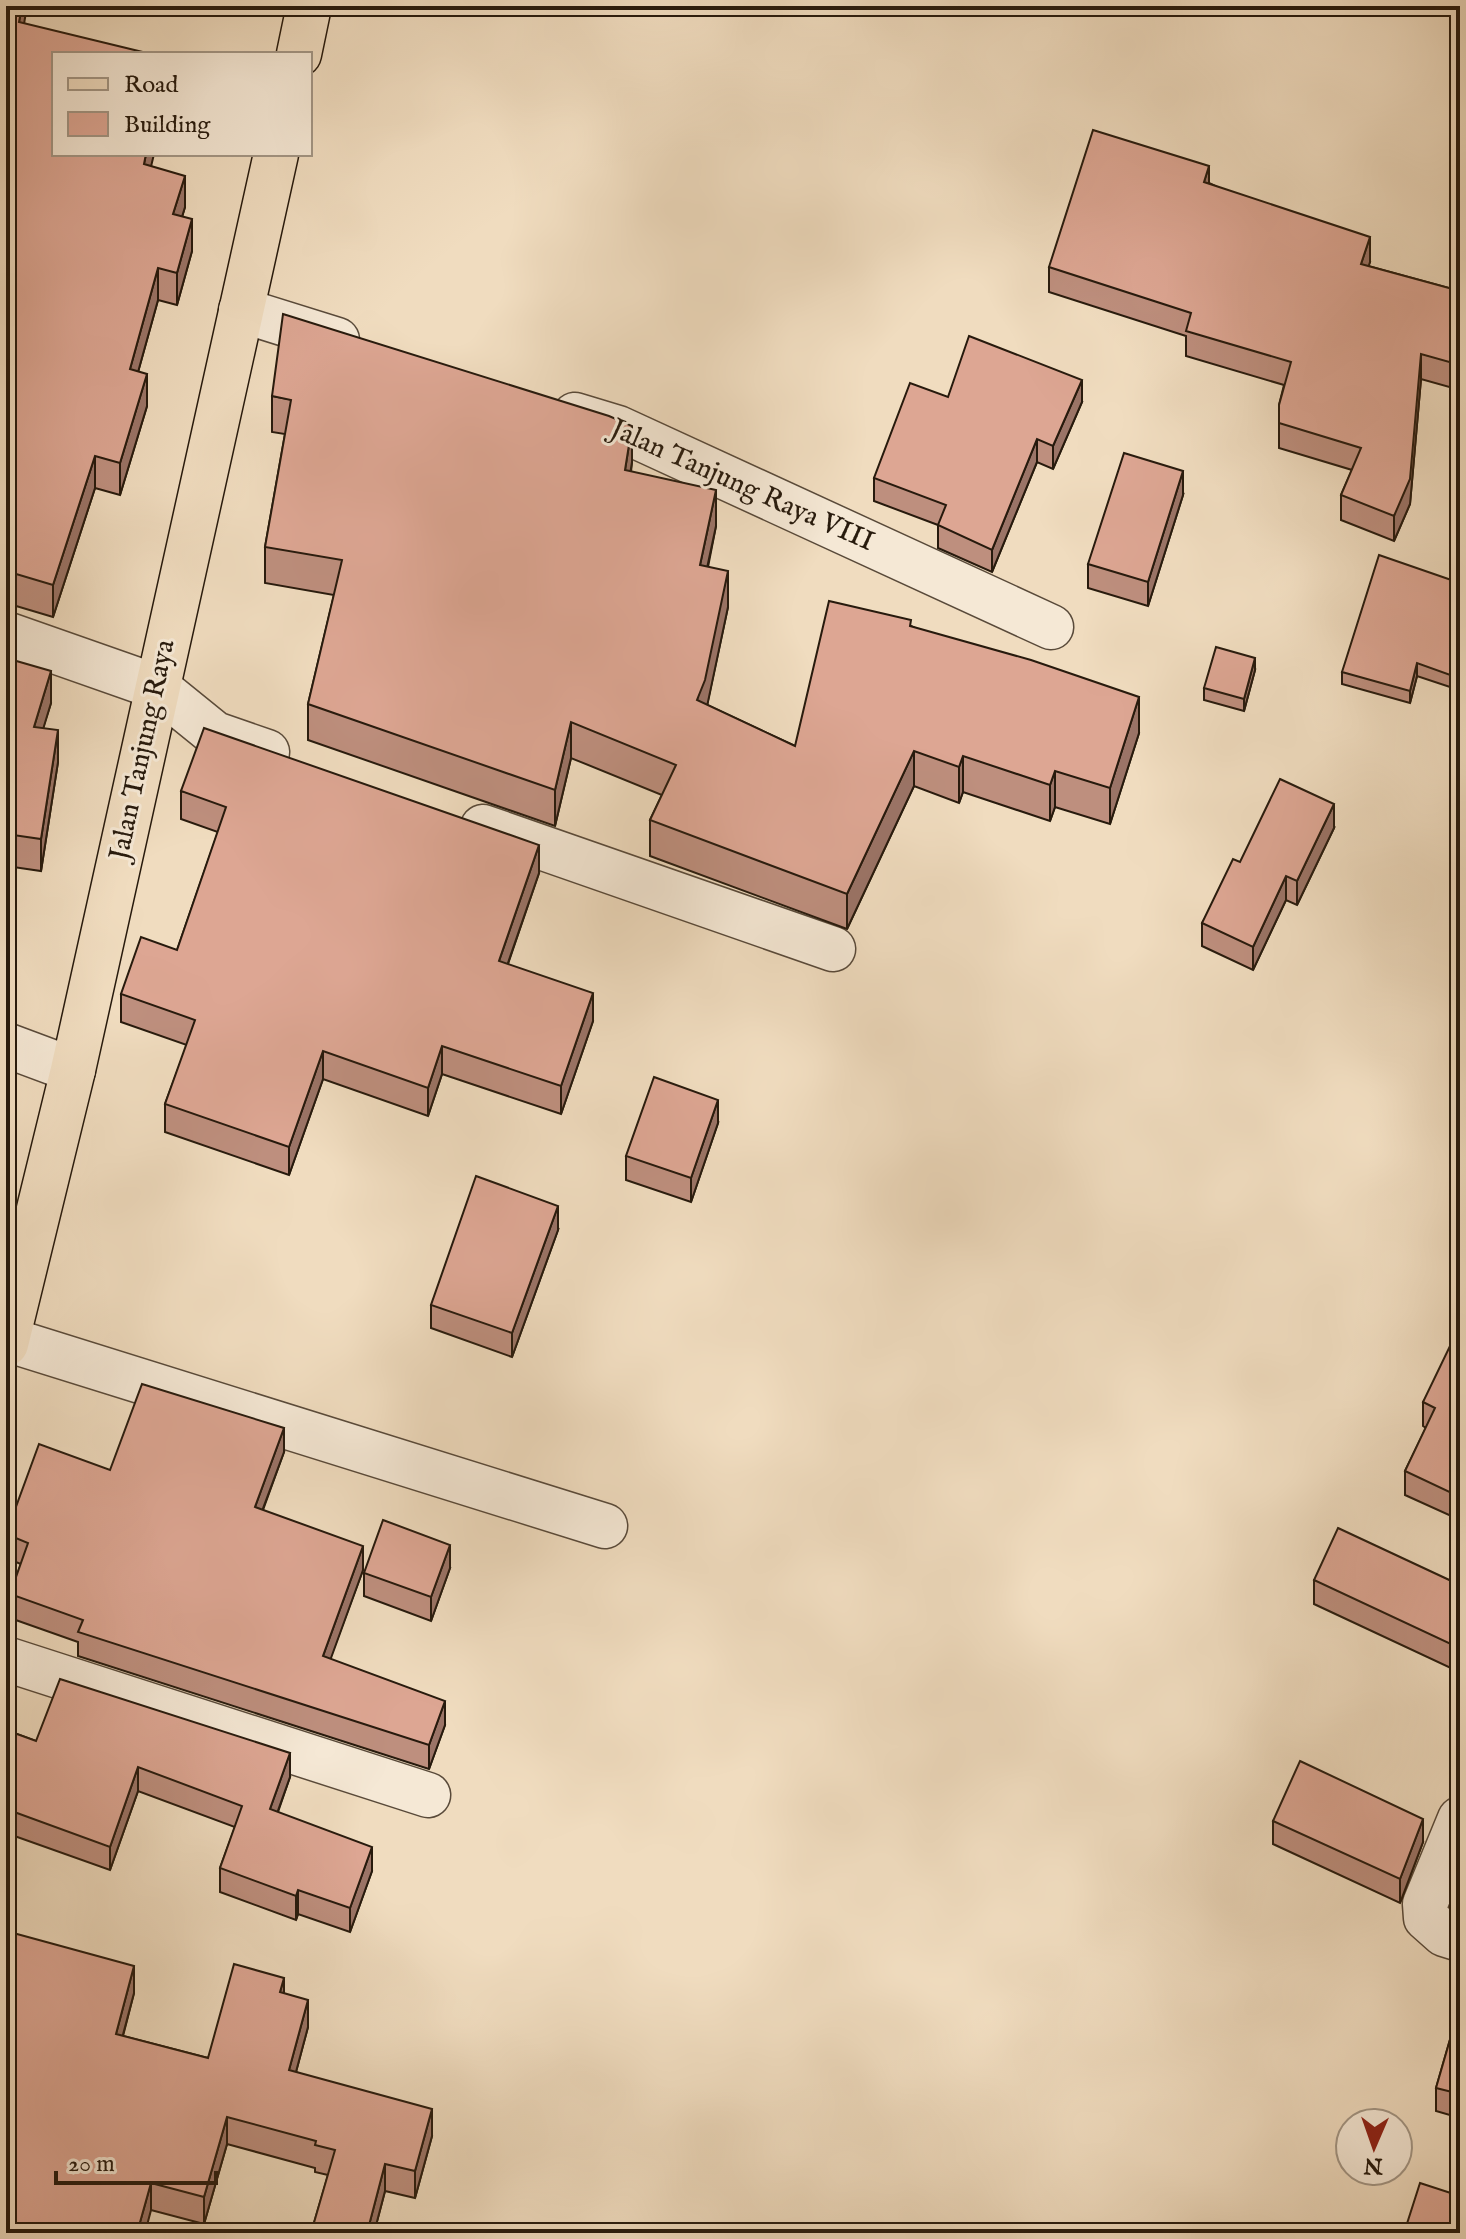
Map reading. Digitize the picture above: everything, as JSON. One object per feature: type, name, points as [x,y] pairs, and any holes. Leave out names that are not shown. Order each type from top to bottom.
[{"type":"main road","points":[[299,52],[309,6]]},
{"type":"main road","name":"Jalan Tanjung Raya","points":[[6,1342],[73,1070],[276,156]]},
{"type":"street","points":[[241,310],[377,352]]},
{"type":"street","name":"Jalan Tanjung Raya VIII","points":[[542,404],[618,428],[1051,627]]},
{"type":"street","points":[[6,634],[157,687],[215,734],[305,766]]},
{"type":"street","points":[[441,813],[833,949]]},
{"type":"street","points":[[6,1045],[73,1070]]},
{"type":"street","points":[[6,1342],[605,1526]]},
{"type":"street","points":[[6,1659],[428,1795]]},
{"type":"street","points":[[1460,1819],[1425,1904],[1426,1918],[1444,1934],[1460,1939]]},
{"type":"building","points":[[6,6],[22,6],[19,22],[143,52],[52,52],[52,156],[146,156],[144,164],[185,176],[173,214],[192,219],[177,273],[158,268],[130,369],[147,374],[120,463],[95,456],[53,585],[6,571]]},
{"type":"building","points":[[1093,130],[1209,166],[1204,182],[1370,237],[1361,264],[1460,291],[1460,365],[1421,354],[1410,479],[1394,516],[1341,495],[1361,448],[1279,423],[1279,405],[1291,362],[1186,331],[1191,313],[1049,267]]},
{"type":"building","points":[[283,314],[609,416],[632,426],[625,470],[716,490],[700,565],[728,571],[705,680],[697,700],[795,746],[829,601],[911,620],[910,626],[1031,660],[1139,697],[1110,788],[1055,771],[1050,785],[963,756],[959,767],[914,751],[847,894],[650,820],[676,765],[571,722],[555,790],[308,704],[342,560],[265,547],[291,400],[272,396]]},
{"type":"building","points":[[969,336],[1082,380],[1053,446],[1037,439],[992,550],[938,525],[946,505],[874,478],[910,383],[948,397]]},
{"type":"building","points":[[1124,453],[1183,471],[1148,582],[1088,564]]},
{"type":"building","points":[[1379,555],[1460,583],[1460,657],[1453,676],[1417,663],[1410,691],[1342,672]]},
{"type":"building","points":[[1216,647],[1255,658],[1244,699],[1204,688]]},
{"type":"building","points":[[6,658],[51,671],[34,727],[58,730],[41,839],[6,834]]},
{"type":"building","points":[[204,728],[539,845],[499,961],[593,993],[561,1086],[442,1046],[428,1088],[323,1051],[289,1147],[165,1104],[195,1020],[121,994],[141,937],[177,950],[226,807],[181,791]]},
{"type":"building","points":[[1280,779],[1334,804],[1297,881],[1286,876],[1253,947],[1202,923],[1233,859],[1240,862]]},
{"type":"building","points":[[654,1077],[718,1100],[691,1178],[626,1156]]},
{"type":"building","points":[[476,1176],[558,1206],[512,1333],[431,1305]]},
{"type":"building","points":[[1450,1346],[1460,1350],[1460,1497],[1405,1471],[1435,1408],[1423,1402]]},
{"type":"building","points":[[142,1384],[284,1428],[255,1507],[363,1546],[323,1656],[445,1701],[429,1745],[78,1632],[83,1620],[10,1594],[28,1543],[6,1534],[39,1444],[110,1470]]},
{"type":"building","points":[[383,1520],[450,1545],[431,1597],[364,1573]]},
{"type":"building","points":[[1338,1528],[1460,1585],[1460,1636],[1455,1646],[1314,1580]]},
{"type":"building","points":[[60,1679],[290,1753],[270,1809],[372,1847],[350,1908],[298,1890],[296,1896],[220,1868],[242,1806],[138,1767],[110,1847],[6,1809],[6,1730],[36,1741]]},
{"type":"building","points":[[1300,1761],[1423,1819],[1400,1879],[1273,1821]]},
{"type":"building","points":[[6,1931],[134,1966],[116,2034],[208,2058],[234,1964],[284,1978],[280,1992],[308,2000],[289,2070],[432,2109],[415,2171],[385,2164],[367,2233],[311,2233],[335,2150],[315,2145],[316,2141],[227,2117],[204,2197],[151,2183],[137,2233],[6,2233]]},
{"type":"building","points":[[1460,2005],[1460,2094],[1436,2088]]},
{"type":"building","points":[[1420,2183],[1460,2196],[1460,2233],[1404,2233]]}]
